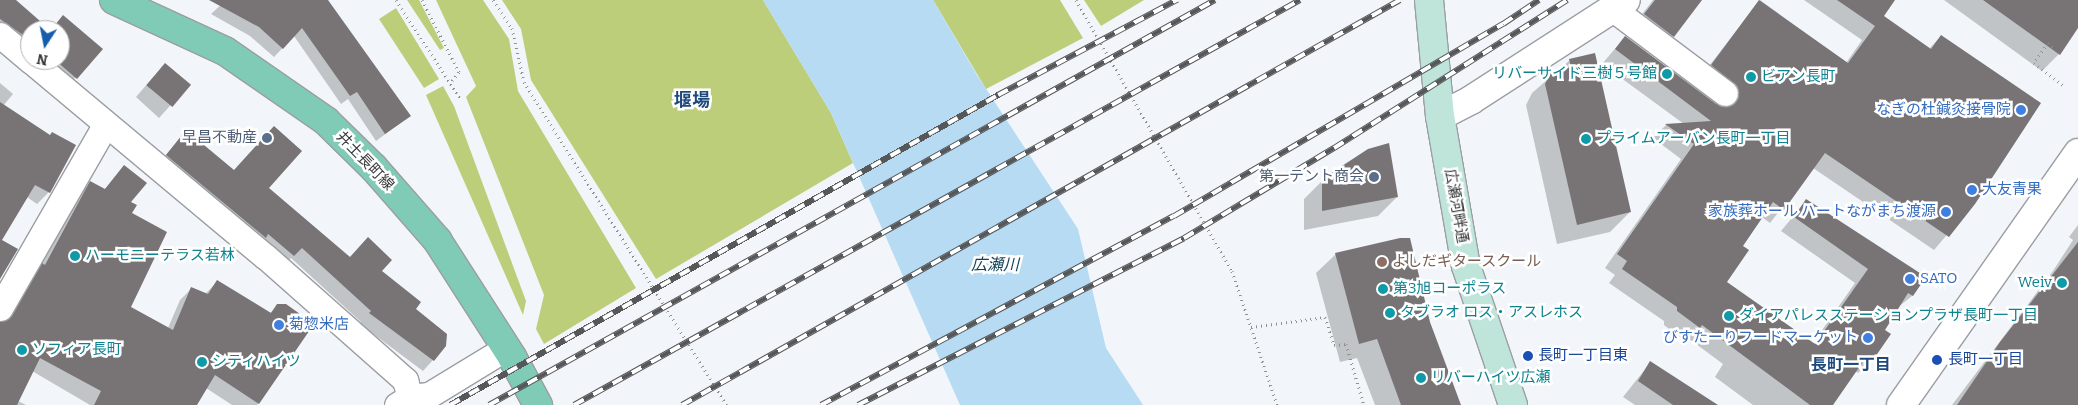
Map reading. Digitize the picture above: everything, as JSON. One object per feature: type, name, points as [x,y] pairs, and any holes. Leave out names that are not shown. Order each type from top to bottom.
[{"type":"main road","name":"井土長町線","points":[[114,0],[225,51],[326,121],[374,168],[437,240],[506,348],[538,405]]},
{"type":"main road","name":"広瀬河畔通","points":[[1429,0],[1440,116],[1466,266],[1513,405]]},
{"type":"street","points":[[1440,116],[1471,100],[1619,4],[1725,93]]},
{"type":"street","points":[[0,35],[20,52]]},
{"type":"street","points":[[42,70],[266,257],[405,380],[403,401],[429,395],[506,348]]},
{"type":"street","points":[[0,308],[106,124]]},
{"type":"street","points":[[1901,405],[2078,153]]},
{"type":"path","points":[[396,0],[460,98]]},
{"type":"path","points":[[422,0],[459,72],[450,83]]},
{"type":"path","points":[[493,0],[512,28],[524,82],[727,405]]},
{"type":"path","points":[[1076,0],[1232,271],[1277,405]]},
{"type":"path","points":[[2053,47],[2047,45],[2034,63],[2065,86]]},
{"type":"path","points":[[1251,327],[1325,317],[1334,345],[1346,344],[1364,405]]},
{"type":"green space","points":[[407,0],[419,0],[444,48],[440,50]]},
{"type":"green space","points":[[436,0],[483,0],[509,39],[518,91],[636,288],[544,344],[536,329],[544,295],[466,97],[476,86]]},
{"type":"green space","points":[[502,0],[763,0],[831,113],[853,163],[656,279],[531,80],[521,29]]},
{"type":"green space","points":[[933,0],[1060,0],[1083,38],[986,89]]},
{"type":"green space","points":[[1084,0],[1144,0],[1101,26]]},
{"type":"green space","points":[[396,8],[439,79],[424,88],[379,19]]},
{"type":"green space","points":[[443,86],[454,106],[526,301],[523,315],[426,95]]},
{"type":"water","name":"広瀬川","points":[[763,0],[933,0],[977,75],[1078,229],[1106,348],[1143,405],[960,405],[831,113]]},
{"type":"building","points":[[0,0],[16,0],[39,20],[20,20],[20,33],[0,19]]},
{"type":"building","points":[[209,0],[328,0],[411,116],[385,134],[357,92],[350,96],[302,28],[283,49],[259,27]]},
{"type":"building","points":[[1655,0],[1702,0],[1674,37],[1644,14]]},
{"type":"building","points":[[1759,0],[1848,63],[1875,26],[1837,0],[1895,0],[1884,16],[1931,49],[1941,35],[2041,103],[1975,204],[1949,237],[1825,153],[1784,210],[1773,202],[1743,246],[1749,250],[1727,282],[1815,344],[1868,269],[1794,217],[1806,199],[1926,277],[1913,296],[1908,293],[1885,330],[1891,334],[1873,360],[1867,356],[1833,405],[1810,405],[1702,325],[1700,328],[1677,311],[1677,307],[1622,269],[1627,261],[1617,254],[1694,144],[1665,124],[1711,121],[1615,49],[1625,36],[1716,104],[1730,106],[1737,101],[1738,87],[1711,65]]},
{"type":"building","points":[[1983,0],[2078,0],[2078,28],[2060,55]]},
{"type":"building","points":[[63,15],[69,20],[59,20]]},
{"type":"building","points":[[70,21],[103,49],[77,79],[67,70],[70,70]]},
{"type":"building","name":"プライムアーバン長町一丁目","points":[[1595,53],[1631,212],[1577,225],[1545,84],[1551,72],[1571,67],[1569,59]]},
{"type":"building","points":[[165,63],[191,85],[172,107],[146,85]]},
{"type":"building","points":[[0,102],[50,135],[52,132],[76,145],[50,193],[35,185],[2,240],[18,249],[0,279]]},
{"type":"building","points":[[274,126],[302,151],[269,188],[350,257],[368,237],[392,260],[382,271],[421,302],[416,309],[447,334],[446,346],[434,361],[369,313],[371,311],[302,248],[294,256],[268,234],[266,238],[166,155],[186,130],[234,170]]},
{"type":"building","points":[[1389,143],[1398,197],[1322,211],[1322,179],[1368,149]]},
{"type":"building","points":[[124,165],[147,183],[131,202],[137,205],[132,213],[167,232],[131,307],[173,330],[191,287],[208,294],[217,280],[271,313],[277,304],[286,304],[314,324],[259,404],[215,375],[197,405],[94,405],[101,391],[40,358],[17,405],[0,405],[0,322],[12,316],[42,263],[45,265],[90,181],[105,189]]},
{"type":"building","name":"第3旭コーポラス","points":[[1400,238],[1410,238],[1430,322],[1461,405],[1401,405],[1377,339],[1359,344],[1335,253]]},
{"type":"building","points":[[2078,242],[2078,405],[1957,405],[2000,342]]},
{"type":"building","points":[[1650,361],[1718,405],[1673,405],[1638,381]]},
{"type":"railway","points":[[450,405],[998,95],[1177,0]]},
{"type":"railway","points":[[489,405],[1215,0]]},
{"type":"railway","points":[[574,405],[1300,0]]},
{"type":"railway","points":[[682,405],[1400,0]]},
{"type":"railway","points":[[821,405],[1174,216],[1503,24],[1539,0]]},
{"type":"railway","points":[[858,405],[1184,238],[1334,148],[1567,0]]},
{"type":"place","name":"リバーサイド三樹５号館","points":[[1667,74]]},
{"type":"place","name":"ビアン長町","points":[[1751,77]]},
{"type":"place","name":"なぎの杜鍼灸接骨院","points":[[2021,110]]},
{"type":"place","name":"早昌不動産","points":[[267,138]]},
{"type":"place","name":"プライムアーバン長町一丁目","points":[[1586,139]]},
{"type":"place","name":"第一テント商会","points":[[1374,177]]},
{"type":"place","name":"大友青果","points":[[1972,190]]},
{"type":"place","name":"家族葬ホール ハートながまち渡源","points":[[1946,212]]},
{"type":"place","name":"ハーモニーテラス若林","points":[[75,256]]},
{"type":"place","name":"よしだギタースクール","points":[[1382,262]]},
{"type":"place","name":"SATO","points":[[1910,279]]},
{"type":"place","name":"Weiv","points":[[2062,283]]},
{"type":"place","name":"第3旭コーポラス","points":[[1383,289]]},
{"type":"place","name":"タブラオ ロス・アスレホス","points":[[1390,313]]},
{"type":"place","name":"ダイアパレスステーションプラザ長町一丁目","points":[[1729,316]]},
{"type":"place","name":"菊惣米店","points":[[279,325]]},
{"type":"place","name":"びすたーりフードマーケット","points":[[1868,338]]},
{"type":"place","name":"ソフィア長町","points":[[22,350]]},
{"type":"place","name":"長町一丁目東","points":[[1528,356]]},
{"type":"place","name":"長町一丁目","points":[[1937,360]]},
{"type":"place","name":"シティハイツ","points":[[202,362]]},
{"type":"place","name":"リバーハイツ広瀬","points":[[1421,378]]},
{"type":"district","name":"堰場","points":[[692,100]]},
{"type":"district","name":"長町一丁目","points":[[1851,365]]}]
